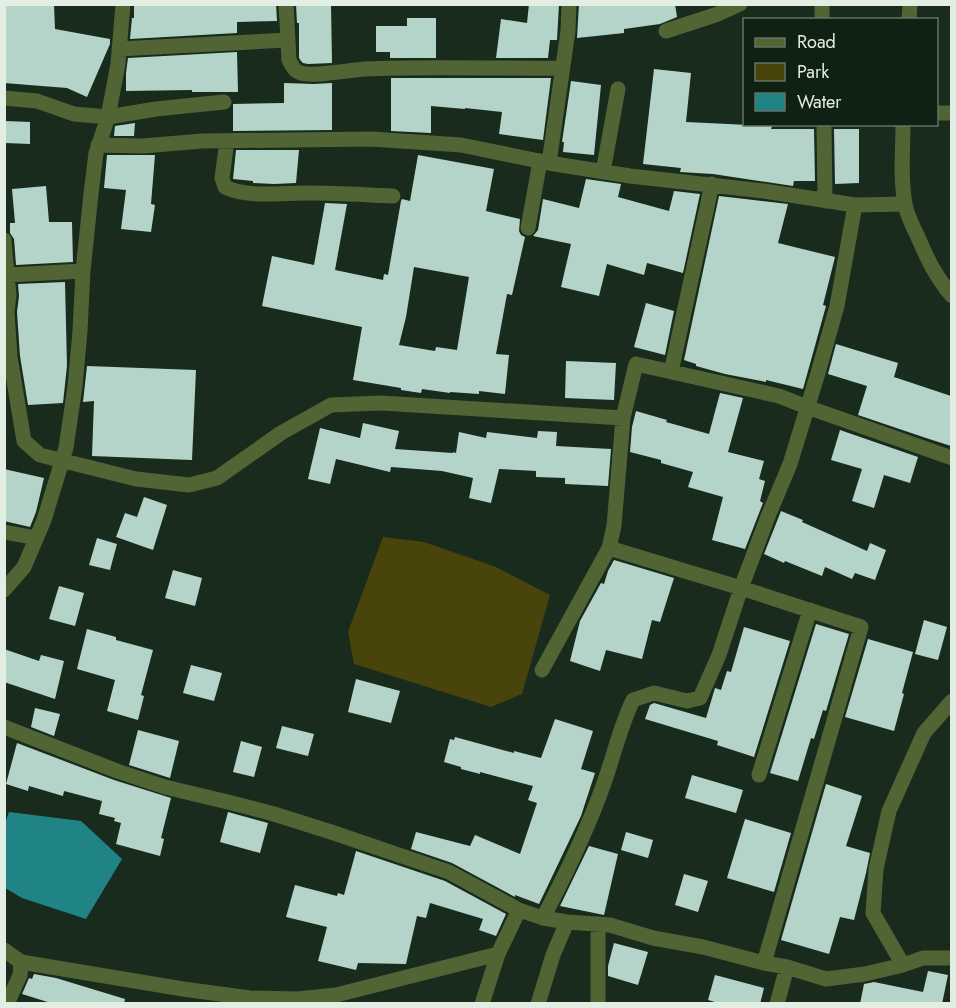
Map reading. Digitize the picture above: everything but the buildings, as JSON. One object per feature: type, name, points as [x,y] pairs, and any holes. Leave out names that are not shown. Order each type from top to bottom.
[{"type":"street","points":[[4,590],[24,567],[44,520],[63,461],[75,386],[90,205],[99,145],[108,117],[118,64],[123,4]]},
{"type":"street","points":[[286,4],[289,60],[292,68],[299,73],[420,67],[563,68]]},
{"type":"street","points":[[528,228],[563,68],[569,4]]},
{"type":"street","points":[[666,31],[718,14],[740,4]]},
{"type":"street","points":[[119,49],[288,40]]},
{"type":"street","points":[[603,172],[618,89]]},
{"type":"street","points":[[4,98],[37,101],[74,114],[108,117],[224,102]]},
{"type":"street","points":[[824,126],[825,201]]},
{"type":"street","points":[[903,126],[903,181],[909,219],[926,259],[951,296]]},
{"type":"street","points":[[99,145],[143,146],[202,141],[371,139],[461,145],[603,172],[764,191],[855,206],[905,204]]},
{"type":"street","points":[[227,141],[222,178],[225,187],[234,192],[393,196]]},
{"type":"street","points":[[671,372],[712,184]]},
{"type":"street","points":[[543,918],[570,867],[604,784],[623,720],[633,700],[654,693],[687,701],[700,698],[719,655],[741,588],[790,464],[818,373],[837,306],[855,206]]},
{"type":"street","points":[[4,240],[9,295],[6,312],[10,357],[24,441],[40,455],[135,479],[189,485],[217,478],[281,433],[331,405],[381,404],[623,418]]},
{"type":"street","points":[[7,275],[83,271]]},
{"type":"street","points":[[542,669],[609,548],[614,526],[623,418],[636,364],[779,396],[951,458]]},
{"type":"street","points":[[4,532],[36,538]]},
{"type":"street","points":[[609,548],[861,627],[764,963]]},
{"type":"street","points":[[759,775],[810,610]]},
{"type":"street","points":[[903,965],[873,914],[876,869],[889,811],[924,733],[951,701]]},
{"type":"street","points":[[4,727],[165,787],[232,803],[342,835],[449,872],[519,910],[543,918],[610,925],[653,938],[787,967],[826,979],[865,974],[923,958],[951,958]]},
{"type":"street","points":[[482,1004],[498,954],[519,910]]},
{"type":"street","points":[[538,1004],[553,955],[567,922]]},
{"type":"street","points":[[598,924],[598,1004]]},
{"type":"street","points":[[4,950],[21,962],[250,1001],[336,995],[498,954]]},
{"type":"street","points":[[7,1004],[20,975],[21,962]]},
{"type":"street","points":[[777,1004],[787,967]]},
{"type":"green space","points":[[383,537],[424,542],[496,567],[550,595],[522,694],[491,707],[354,664],[348,632]]},
{"type":"water","points":[[9,812],[81,821],[122,859],[86,919],[22,898],[5,888],[5,823]]}]
